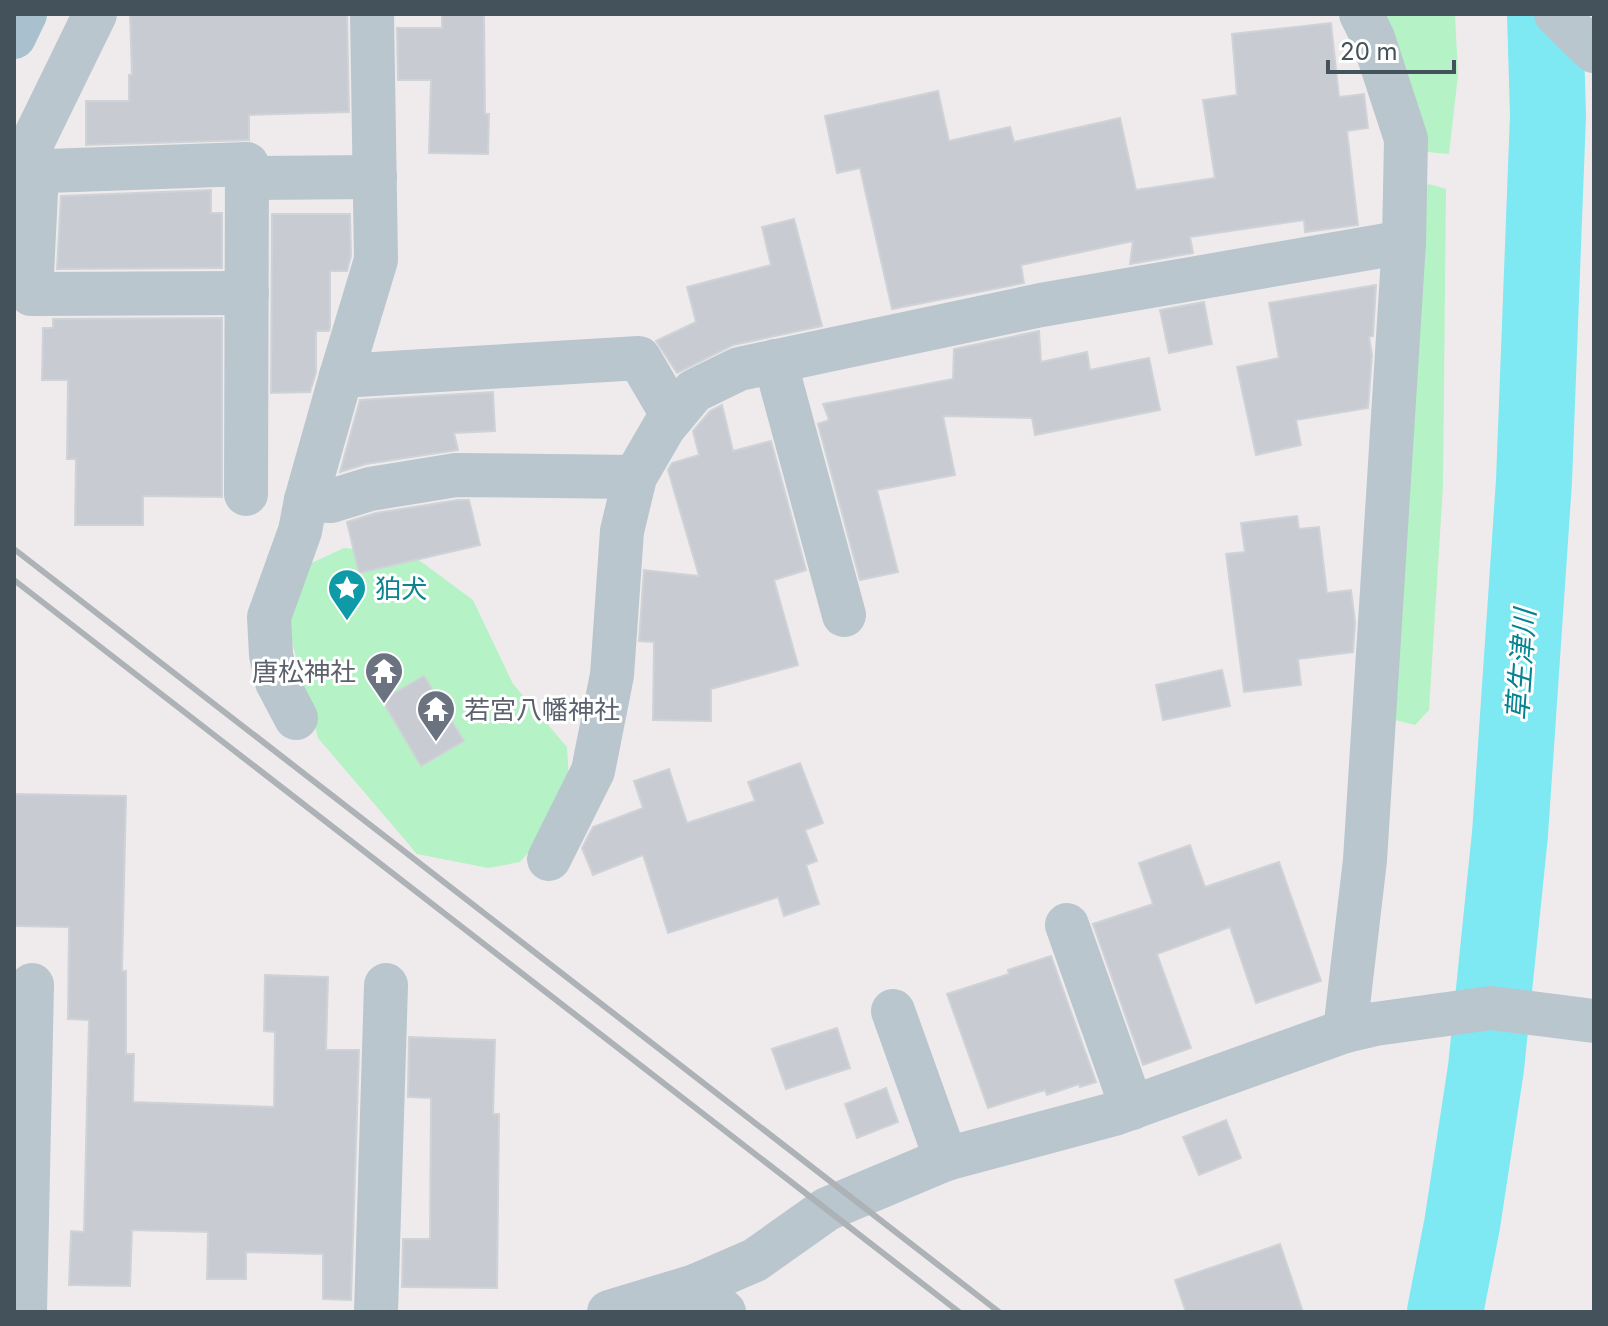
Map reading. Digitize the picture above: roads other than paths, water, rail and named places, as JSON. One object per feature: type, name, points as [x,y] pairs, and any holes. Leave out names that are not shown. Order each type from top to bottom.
[{"type":"main road","points":[[14,37],[25,14]]},
{"type":"street","points":[[95,14],[23,175],[31,294],[247,293]]},
{"type":"street","points":[[296,718],[277,682],[271,655],[269,617],[300,531],[306,500],[376,260],[372,14]]},
{"type":"street","points":[[1360,1027],[1365,860],[1404,242],[1406,139],[1373,38],[1361,14]]},
{"type":"street","points":[[1556,14],[1594,51]]},
{"type":"street","points":[[23,175],[247,164],[246,494]]},
{"type":"street","points":[[247,178],[375,177]]},
{"type":"street","points":[[549,859],[593,771],[612,675],[622,531],[635,477],[673,416],[694,391],[739,369],[775,361],[1048,304],[1404,242]]},
{"type":"street","points":[[341,376],[639,358],[673,416]]},
{"type":"street","points":[[775,361],[844,615]]},
{"type":"street","points":[[306,500],[331,501],[370,489],[456,475],[635,477]]},
{"type":"street","points":[[1067,925],[1132,1108]]},
{"type":"street","points":[[25,1312],[32,985]]},
{"type":"street","points":[[376,1312],[386,985]]},
{"type":"street","points":[[609,1312],[709,1299],[755,1260],[827,1209],[946,1159],[1132,1108],[1360,1027],[1491,1008],[1594,1021]]},
{"type":"street","points":[[893,1011],[946,1159]]},
{"type":"waterway","name":"草生津川","points":[[1445,1312],[1486,1068],[1510,834],[1534,481],[1548,115],[1545,14]]},
{"type":"railway","points":[[14,549],[999,1312]]},
{"type":"railway","points":[[14,580],[959,1312]]},
{"type":"place","name":"狛犬","points":[[347,622]]},
{"type":"place","name":"唐松神社","points":[[384,705]]},
{"type":"place","name":"若宮八幡神社","points":[[436,743]]}]
